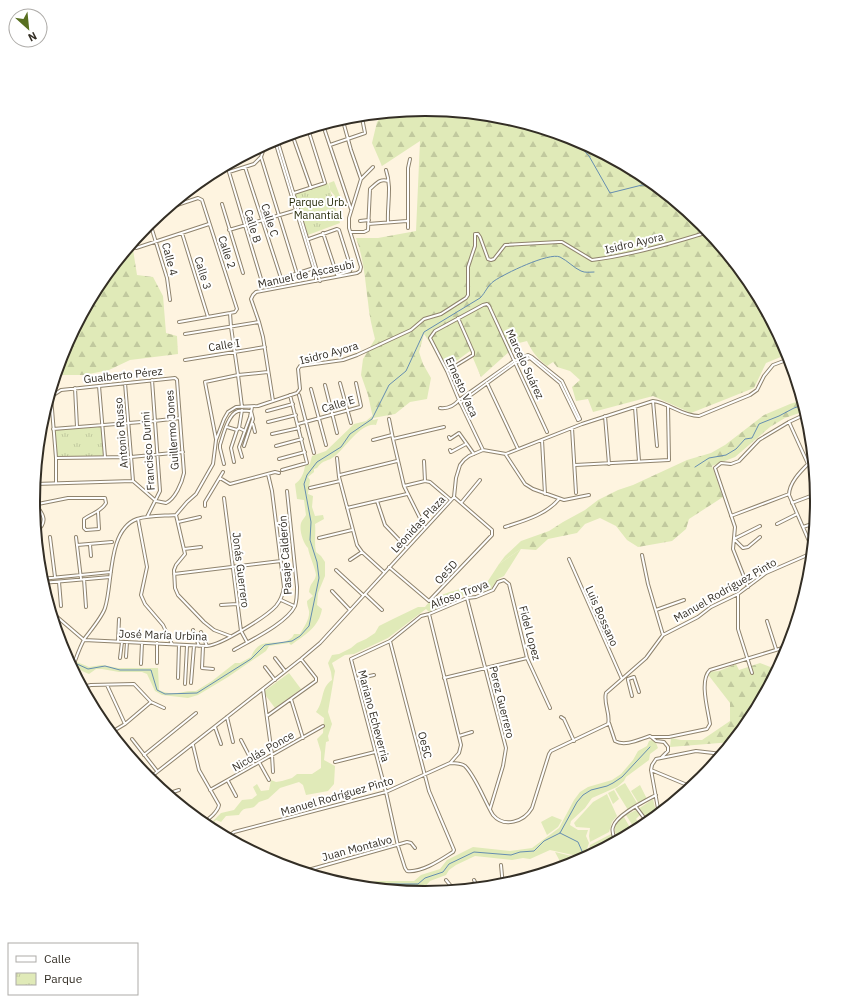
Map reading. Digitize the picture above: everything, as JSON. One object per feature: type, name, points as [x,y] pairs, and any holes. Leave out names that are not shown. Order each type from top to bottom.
[{"type":"street","points":[[330,145],[365,133],[363,122]]},
{"type":"street","points":[[344,125],[361,179]]},
{"type":"street","points":[[325,130],[351,210]]},
{"type":"street","points":[[294,193],[324,184],[325,181],[310,134]]},
{"type":"street","points":[[294,140],[311,188]]},
{"type":"street","points":[[279,146],[298,210]]},
{"type":"street","points":[[279,146],[320,280]]},
{"type":"street","points":[[245,167],[254,164],[261,157],[262,153]]},
{"type":"street","points":[[261,157],[297,274]]},
{"type":"street","points":[[408,228],[408,168],[410,159]]},
{"type":"street","name":"Calle B","points":[[245,167],[229,172],[263,284],[281,279]]},
{"type":"street","name":"Calle C","points":[[245,167],[281,279]]},
{"type":"street","name":"Manuel de Ascasubi","points":[[273,401],[265,347],[259,322],[251,299],[252,295],[256,292],[357,273],[360,271],[361,267],[348,222],[361,179],[372,167]]},
{"type":"street","points":[[386,170],[389,192],[388,222]]},
{"type":"street","points":[[351,232],[366,232],[368,229],[369,220],[370,190],[378,182],[384,180],[388,181]]},
{"type":"street","name":"Calle 2","points":[[182,203],[201,198],[236,310],[230,313]]},
{"type":"street","points":[[222,204],[243,273]]},
{"type":"street","points":[[230,230],[298,210]]},
{"type":"street","points":[[360,221],[369,220]]},
{"type":"street","points":[[368,224],[407,221]]},
{"type":"street","points":[[136,248],[210,224]]},
{"type":"street","points":[[307,239],[337,229],[339,230],[351,270],[337,275],[323,234]]},
{"type":"street","name":"Calle 4","points":[[153,230],[167,278],[170,300]]},
{"type":"street","name":"Calle 3","points":[[182,233],[208,317]]},
{"type":"street","name":"Isidro Ayora","points":[[290,395],[297,393],[300,389],[298,370],[300,366],[343,360],[357,356],[411,330],[424,319],[441,314],[466,298],[468,295],[468,267],[475,246],[476,234],[480,237],[488,259],[491,260],[505,244],[562,242],[592,260],[646,250],[701,234]]},
{"type":"street","points":[[307,239],[316,281]]},
{"type":"street","points":[[281,279],[314,268]]},
{"type":"street","name":"Marcelo Suárez","points":[[458,318],[483,305],[487,304],[489,306],[547,432]]},
{"type":"street","points":[[180,322],[230,313],[242,407]]},
{"type":"street","points":[[447,371],[473,355],[458,318]]},
{"type":"street","name":"Ernesto Vaca","points":[[458,318],[435,331],[430,338],[447,371],[460,403],[483,450]]},
{"type":"street","points":[[184,334],[259,322]]},
{"type":"street","name":"Calle I","points":[[185,360],[265,347]]},
{"type":"street","points":[[460,403],[515,362],[528,357],[532,357],[562,381],[580,419],[579,420],[560,383],[528,357]]},
{"type":"street","points":[[483,450],[506,454],[605,416],[653,401],[661,402],[690,416],[707,414],[750,395],[757,390],[764,376],[773,365],[784,361]]},
{"type":"street","points":[[216,440],[205,382],[238,375],[268,372]]},
{"type":"street","name":"Gualberto Pérez","points":[[55,394],[61,390],[74,388],[173,378],[177,380]]},
{"type":"street","name":"Francisco Durini","points":[[147,517],[160,491],[152,380]]},
{"type":"street","name":"Guillermo Jones","points":[[156,500],[166,503],[169,502],[181,482],[184,473],[177,380]]},
{"type":"street","points":[[440,408],[450,407],[487,382]]},
{"type":"street","points":[[487,382],[518,449]]},
{"type":"street","name":"Antonio Russo","points":[[125,383],[133,481]]},
{"type":"street","points":[[340,383],[351,423]]},
{"type":"street","name":"Calle E","points":[[298,424],[361,406],[356,383]]},
{"type":"street","points":[[325,385],[337,433]]},
{"type":"street","points":[[99,386],[105,457]]},
{"type":"street","points":[[74,388],[77,426]]},
{"type":"street","points":[[311,389],[326,445]]},
{"type":"street","points":[[75,662],[84,640],[105,609],[117,542],[121,534],[131,523],[138,519],[176,515],[196,494],[213,464],[216,440],[228,412],[236,407],[252,407],[290,395],[308,461],[306,464],[282,470]]},
{"type":"street","points":[[299,395],[314,452]]},
{"type":"street","points":[[653,401],[657,446]]},
{"type":"street","points":[[267,410],[293,404]]},
{"type":"street","points":[[635,406],[639,461]]},
{"type":"street","points":[[575,465],[669,459],[668,406]]},
{"type":"street","points":[[242,457],[239,447],[252,407]]},
{"type":"street","points":[[51,410],[56,458],[56,483]]},
{"type":"street","points":[[224,464],[220,447],[233,414],[242,410],[251,411]]},
{"type":"street","points":[[234,462],[231,448],[238,429],[242,410]]},
{"type":"street","points":[[244,446],[253,418],[251,411]]},
{"type":"street","points":[[268,422],[296,415]]},
{"type":"street","points":[[605,416],[609,464]]},
{"type":"street","points":[[748,588],[733,549],[735,527],[715,467],[721,463],[731,464],[739,461],[759,440],[801,417]]},
{"type":"street","points":[[53,429],[77,426],[154,422],[180,418]]},
{"type":"street","points":[[389,419],[397,461],[404,486],[425,528]]},
{"type":"street","points":[[789,422],[808,464],[792,483],[789,494],[808,539]]},
{"type":"street","points":[[252,423],[255,432]]},
{"type":"street","points":[[227,427],[245,431]]},
{"type":"street","points":[[393,439],[444,427]]},
{"type":"street","points":[[272,434],[299,428]]},
{"type":"street","points":[[572,428],[576,493]]},
{"type":"street","points":[[449,438],[450,439],[459,433],[474,454]]},
{"type":"street","points":[[373,440],[392,434]]},
{"type":"street","points":[[276,446],[302,439]]},
{"type":"street","points":[[542,440],[545,494]]},
{"type":"street","points":[[450,450],[451,452],[466,444]]},
{"type":"street","name":"Leonidas Plaza","points":[[153,774],[275,680],[325,638],[384,572],[452,500],[454,497],[456,478],[460,465],[464,460],[483,450]]},
{"type":"street","points":[[56,458],[157,456],[183,452]]},
{"type":"street","points":[[279,459],[305,452]]},
{"type":"street","points":[[506,454],[526,485],[532,489],[559,499],[589,495]]},
{"type":"street","points":[[336,458],[340,481],[357,545],[362,552],[384,572]]},
{"type":"street","points":[[340,475],[397,461]]},
{"type":"street","points":[[424,461],[425,480]]},
{"type":"street","points":[[205,506],[205,502],[223,472]]},
{"type":"street","points":[[220,478],[230,484],[275,472],[279,473]]},
{"type":"street","points":[[268,474],[272,491],[284,588],[281,600],[294,606]]},
{"type":"street","points":[[404,486],[425,480],[430,482],[452,500]]},
{"type":"street","points":[[454,497],[460,503],[480,480]]},
{"type":"street","points":[[41,484],[133,481],[156,500]]},
{"type":"street","points":[[310,488],[340,481]]},
{"type":"street","name":"Pasaje Calderón","points":[[234,650],[281,622],[290,613],[294,606],[297,587],[287,491]]},
{"type":"street","points":[[347,508],[408,494]]},
{"type":"street","points":[[732,516],[789,494]]},
{"type":"street","points":[[792,503],[810,496]]},
{"type":"street","points":[[40,504],[68,498],[105,498],[106,503],[98,512],[84,519],[85,530],[99,529],[98,512]]},
{"type":"street","name":"Jonás Guerrero","points":[[224,498],[241,631],[248,642]]},
{"type":"street","points":[[505,527],[540,514],[556,503],[559,499]]},
{"type":"street","points":[[377,501],[384,525],[407,548]]},
{"type":"street","name":"Oe5D","points":[[389,567],[429,601],[492,535],[493,532],[460,503]]},
{"type":"street","points":[[40,512],[44,516],[41,527]]},
{"type":"street","points":[[777,524],[797,514]]},
{"type":"street","points":[[176,515],[184,549],[184,555],[176,565],[174,574],[175,588],[178,595],[204,622],[214,629],[230,636]]},
{"type":"street","points":[[178,522],[200,517]]},
{"type":"street","points":[[138,519],[147,567],[141,595],[145,604],[163,625],[172,644]]},
{"type":"street","points":[[803,527],[809,525]]},
{"type":"street","points":[[734,539],[760,526]]},
{"type":"street","points":[[319,538],[352,530]]},
{"type":"street","points":[[50,537],[55,582]]},
{"type":"street","points":[[76,537],[80,576],[82,579],[86,607]]},
{"type":"street","points":[[734,539],[743,548],[748,547],[760,537]]},
{"type":"street","points":[[77,545],[112,542]]},
{"type":"street","points":[[90,544],[91,556]]},
{"type":"street","points":[[184,549],[201,547]]},
{"type":"street","points":[[350,560],[362,552]]},
{"type":"street","points":[[642,555],[663,635]]},
{"type":"street","name":"Manuel Rodríguez Pinto","points":[[609,722],[604,699],[607,691],[646,658],[663,635],[698,617],[711,607],[748,588],[766,573],[806,555]]},
{"type":"street","name":"Luis Bossano","points":[[569,559],[622,679]]},
{"type":"street","points":[[174,574],[281,561]]},
{"type":"street","points":[[336,570],[382,610]]},
{"type":"street","points":[[47,579],[111,572]]},
{"type":"street","points":[[48,583],[110,577]]},
{"type":"street","name":"Alfoso Troya","points":[[353,657],[390,641],[421,616],[467,598],[476,597],[493,590],[500,581],[504,580],[508,582]]},
{"type":"street","points":[[59,582],[62,606]]},
{"type":"street","name":"Fidel Lopez","points":[[508,582],[527,658],[550,708]]},
{"type":"street","points":[[332,591],[350,610]]},
{"type":"street","points":[[738,594],[737,623],[752,673]]},
{"type":"street","name":"Perez Guerrero","points":[[467,598],[506,752],[490,810]]},
{"type":"street","name":"José María Urbina","points":[[84,640],[194,646],[213,645],[241,631],[269,612],[281,600]]},
{"type":"street","points":[[656,610],[684,600]]},
{"type":"street","points":[[221,605],[237,604]]},
{"type":"street","points":[[428,614],[461,749],[450,763]]},
{"type":"street","points":[[58,618],[84,640]]},
{"type":"street","points":[[119,619],[120,658]]},
{"type":"street","points":[[767,621],[776,650]]},
{"type":"street","points":[[193,630],[199,646]]},
{"type":"street","points":[[201,632],[207,646]]},
{"type":"street","name":"Oe5C","points":[[390,641],[431,798],[454,850],[434,864],[414,871],[409,871]]},
{"type":"street","points":[[126,657],[127,642]]},
{"type":"street","points":[[141,664],[142,642]]},
{"type":"street","points":[[157,643],[157,663]]},
{"type":"street","points":[[178,678],[179,645]]},
{"type":"street","points":[[185,684],[187,645]]},
{"type":"street","points":[[191,683],[194,646]]},
{"type":"street","points":[[203,646],[202,668],[213,669]]},
{"type":"street","points":[[450,763],[458,763],[465,767],[476,782],[490,810],[497,820],[506,823],[518,820],[528,814],[532,808],[551,751],[605,726],[609,722],[617,743],[625,743],[651,737],[669,737],[707,729],[710,724],[704,684],[707,673],[710,670],[781,648]]},
{"type":"street","name":"Mariano Echeverria","points":[[353,657],[351,659],[386,792],[398,846],[405,868],[409,871]]},
{"type":"street","points":[[275,658],[286,671]]},
{"type":"street","points":[[444,678],[527,658]]},
{"type":"street","points":[[267,716],[317,679],[301,659]]},
{"type":"street","points":[[265,666],[275,680]]},
{"type":"street","points":[[356,679],[374,675]]},
{"type":"street","points":[[626,675],[632,696]]},
{"type":"street","points":[[628,679],[634,678],[639,692]]},
{"type":"street","points":[[87,686],[91,684],[136,685],[151,702],[164,708]]},
{"type":"street","points":[[107,685],[125,724]]},
{"type":"street","points":[[263,689],[272,755],[272,772]]},
{"type":"street","points":[[291,699],[303,738]]},
{"type":"street","points":[[116,730],[125,724],[151,702]]},
{"type":"street","points":[[144,754],[196,713]]},
{"type":"street","points":[[227,717],[233,742]]},
{"type":"street","points":[[561,717],[564,719],[574,741]]},
{"type":"street","name":"Nicolás Ponce","points":[[210,790],[323,726]]},
{"type":"street","points":[[215,727],[221,744]]},
{"type":"street","points":[[459,736],[472,732]]},
{"type":"street","points":[[651,737],[656,741],[664,742],[668,747],[667,753],[653,762],[651,770],[658,808]]},
{"type":"street","points":[[132,739],[157,771]]},
{"type":"street","points":[[241,740],[254,765]]},
{"type":"street","points":[[193,744],[199,769],[219,806],[208,820]]},
{"type":"street","points":[[661,757],[696,751],[715,754]]},
{"type":"street","points":[[334,762],[375,752]]},
{"type":"street","points":[[259,762],[269,780]]},
{"type":"street","name":"Manuel Rodríguez Pinto","points":[[231,834],[234,832],[386,792],[450,763]]},
{"type":"street","points":[[651,770],[686,784]]},
{"type":"street","points":[[228,780],[236,796]]},
{"type":"street","points":[[172,792],[179,790]]},
{"type":"street","points":[[614,837],[612,832],[614,823],[617,820],[656,795]]},
{"type":"street","points":[[636,807],[644,818]]},
{"type":"street","name":"Juan Montalvo","points":[[312,869],[410,842],[415,848]]},
{"type":"street","points":[[501,865],[502,878]]},
{"type":"street","points":[[446,880],[451,886]]},
{"type":"green space","points":[[425,116],[450,117],[500,124],[549,137],[595,156],[618,168],[639,181],[679,212],[714,248],[745,288],[770,331],[782,356],[766,363],[754,388],[691,413],[653,396],[593,412],[588,399],[576,401],[572,387],[580,380],[570,371],[557,367],[553,362],[547,366],[531,349],[527,341],[519,343],[481,377],[470,351],[447,368],[424,334],[419,352],[423,364],[431,378],[427,399],[410,402],[395,414],[373,418],[368,395],[361,375],[363,359],[375,339],[369,312],[363,262],[356,238],[378,238],[416,231],[420,141],[382,166],[372,143],[377,122],[379,119]]},
{"type":"green space","points":[[334,181],[340,196],[333,199],[335,196],[330,190],[329,183]]},
{"type":"green space","name":"Parque Urb. Manantial","points":[[328,183],[340,223],[308,235],[295,194]]},
{"type":"green space","points":[[133,251],[137,275],[153,277],[163,296],[166,333],[177,336],[178,354],[130,360],[109,370],[84,375],[61,375],[69,354],[92,309],[120,267]]},
{"type":"green space","points":[[797,402],[800,413],[785,418],[770,427],[735,457],[712,466],[723,497],[689,519],[686,529],[672,541],[638,547],[627,540],[616,526],[600,518],[585,524],[577,533],[548,539],[536,550],[521,549],[499,564],[521,541],[549,531],[585,510],[598,500],[618,490],[633,485],[687,460],[711,453],[725,445],[764,415]]},
{"type":"green space","points":[[372,416],[373,420],[378,419],[376,425],[370,425],[359,431],[335,456],[321,463],[308,477],[310,480],[308,494],[313,496],[312,507],[315,516],[323,515],[324,519],[315,524],[315,542],[316,552],[325,562],[325,576],[318,593],[317,605],[322,609],[318,621],[311,630],[291,645],[289,643],[269,646],[266,651],[228,677],[198,695],[188,698],[162,695],[155,691],[147,674],[142,672],[119,672],[96,669],[89,674],[78,668],[77,662],[89,667],[102,665],[118,668],[158,668],[159,690],[169,693],[196,691],[212,681],[235,663],[240,663],[251,657],[259,646],[285,641],[291,638],[294,634],[300,634],[309,617],[307,601],[313,596],[309,592],[310,586],[316,575],[308,548],[301,533],[301,523],[306,515],[304,500],[297,499],[295,484],[302,476],[305,466],[310,464],[312,456],[326,451],[354,424],[366,421]]},
{"type":"green space","points":[[103,425],[105,457],[56,458],[54,430]]},
{"type":"green space","points":[[521,549],[504,576],[498,579],[491,589],[473,594],[466,594],[429,612],[426,609],[388,638],[354,654],[345,655],[332,663],[335,671],[328,712],[332,724],[328,736],[329,741],[326,742],[324,760],[335,766],[334,784],[328,791],[306,795],[303,785],[299,782],[280,788],[268,799],[259,802],[254,807],[244,809],[239,815],[226,816],[221,822],[216,820],[213,823],[212,822],[221,813],[234,810],[242,800],[252,799],[257,795],[253,787],[257,784],[261,791],[269,790],[271,780],[276,782],[292,778],[297,774],[312,774],[321,768],[321,752],[317,739],[323,733],[324,718],[316,712],[321,703],[324,690],[328,683],[332,680],[328,663],[332,655],[339,654],[351,648],[375,633],[379,626],[418,607],[425,607],[435,598],[470,585],[476,589],[486,584],[499,564]]},
{"type":"green space","points":[[760,663],[772,668],[745,715],[724,743],[670,747],[671,738],[681,740],[702,740],[730,721],[730,703],[706,672],[719,671],[736,664],[739,670]]},
{"type":"green space","points":[[289,673],[301,689],[275,708],[263,692]]},
{"type":"green space","points":[[652,740],[656,743],[658,748],[650,754],[649,760],[626,777],[617,787],[592,798],[585,808],[571,821],[570,825],[578,830],[588,830],[586,836],[589,843],[586,851],[575,856],[550,850],[530,859],[523,858],[512,860],[475,856],[456,865],[449,870],[446,875],[430,881],[426,886],[400,886],[370,882],[414,881],[421,875],[440,869],[447,860],[473,847],[510,851],[532,848],[559,828],[580,792],[588,787],[612,780],[621,774],[633,760],[638,751],[647,746],[649,741]]},
{"type":"green space","points":[[625,783],[637,803],[628,810],[615,789]]},
{"type":"green space","points":[[640,785],[647,799],[639,804],[631,791]]},
{"type":"green space","points":[[614,790],[619,799],[613,804],[608,793]]},
{"type":"green space","points":[[607,794],[617,816],[612,822],[609,832],[590,842],[590,828],[576,827],[574,823],[593,802]]},
{"type":"green space","points":[[653,799],[656,810],[644,818],[638,809]]},
{"type":"green space","points":[[636,810],[640,815],[636,819],[639,822],[633,826],[626,815]]},
{"type":"green space","points":[[552,816],[562,820],[558,827],[547,835],[541,822]]},
{"type":"green space","points":[[624,817],[630,827],[616,836],[615,827],[620,819]]},
{"type":"green space","points":[[611,834],[613,837],[589,850],[590,845]]},
{"type":"green space","points":[[555,852],[573,856],[572,857],[560,862]]},
{"type":"waterway","points":[[585,152],[610,193],[644,185]]},
{"type":"waterway","points":[[77,664],[88,669],[105,666],[120,670],[151,670],[157,690],[165,694],[197,693],[251,659],[265,645],[292,641],[300,636],[309,626],[319,578],[317,562],[310,540],[311,522],[304,484],[307,475],[317,462],[341,447],[350,434],[372,419],[389,385],[406,371],[424,332],[480,298],[494,281],[527,264],[554,256],[566,260],[583,272],[594,272]]},
{"type":"waterway","points":[[695,467],[709,458],[726,455],[736,449],[745,439],[752,438],[759,424],[798,407]]},
{"type":"waterway","points":[[383,884],[418,884],[425,878],[443,872],[449,864],[474,852],[511,855],[520,852],[534,851],[544,841],[560,833],[577,802],[583,795],[591,790],[607,786],[622,777],[650,747]]},
{"type":"waterway","points":[[560,833],[578,842],[583,852]]}]
